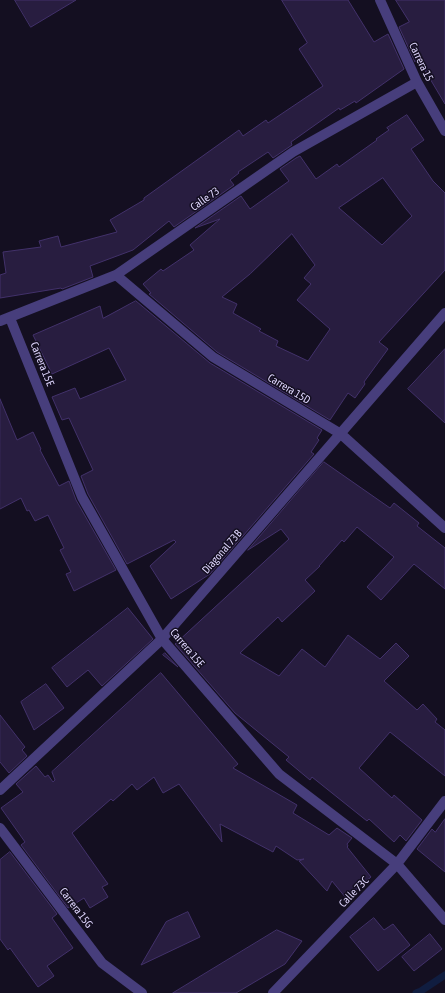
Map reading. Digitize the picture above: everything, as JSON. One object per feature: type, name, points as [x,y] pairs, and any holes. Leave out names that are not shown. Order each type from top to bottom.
[{"type":"street","name":"Carrera 15","points":[[380,0],[417,82],[445,131]]},
{"type":"street","name":"Calle 73","points":[[0,321],[116,275],[293,152],[417,82]]},
{"type":"street","name":"Carrera 15D","points":[[116,275],[213,357],[341,434],[445,528]]},
{"type":"street","name":"Diagonal 73B","points":[[0,790],[162,639],[445,313]]},
{"type":"street","name":"Carrera 15E","points":[[10,318],[82,496],[162,639],[279,774],[397,864],[445,920]]},
{"type":"street","name":"Calle 73C","points":[[273,993],[397,864],[445,801]]},
{"type":"street","name":"Carrera 15G","points":[[0,828],[102,964],[142,993]]},
{"type":"building","points":[[15,0],[76,0],[31,27]]},
{"type":"building","points":[[282,0],[348,0],[374,42],[388,34],[404,69],[356,103],[355,101],[340,110],[339,108],[291,142],[292,145],[273,158],[268,152],[238,172],[239,173],[230,180],[234,185],[174,227],[169,221],[133,250],[90,266],[93,277],[62,289],[0,298],[0,275],[6,273],[3,252],[41,247],[39,241],[58,236],[61,247],[117,232],[110,220],[144,200],[144,198],[239,130],[243,136],[266,120],[268,123],[323,86],[299,49],[307,43]]},
{"type":"building","points":[[396,0],[445,0],[445,104],[423,67],[422,68],[417,60],[415,62],[399,27],[409,22]]},
{"type":"building","points":[[407,115],[424,140],[411,149],[433,181],[445,193],[445,270],[379,342],[388,349],[364,382],[365,384],[355,398],[348,393],[330,420],[217,352],[149,294],[151,293],[143,284],[161,269],[163,271],[194,250],[190,245],[220,219],[195,228],[241,196],[250,209],[289,181],[280,169],[296,158],[300,156],[316,179],[337,164],[339,167],[377,140],[376,139],[389,130],[387,128]],"holes":[[[383,178],[412,216],[382,245],[339,208]],[[292,234],[315,265],[304,278],[311,284],[297,300],[330,329],[308,361],[276,346],[278,341],[259,331],[261,329],[233,313],[237,304],[222,297],[250,274]]]},
{"type":"building","points":[[136,301],[210,363],[322,430],[317,438],[319,440],[311,452],[314,454],[210,574],[171,599],[150,566],[176,542],[174,540],[127,564],[88,494],[81,476],[93,470],[69,418],[62,420],[52,397],[75,388],[80,399],[126,380],[109,348],[52,374],[33,335],[100,306],[103,318]]},
{"type":"building","points":[[445,349],[445,423],[408,389]]},
{"type":"building","points":[[0,399],[17,440],[33,432],[41,449],[40,450],[59,486],[69,481],[76,500],[116,570],[74,591],[66,574],[71,572],[60,550],[64,548],[48,515],[35,521],[29,510],[27,511],[21,498],[0,509]]},
{"type":"building","points":[[324,462],[390,508],[394,503],[419,523],[417,526],[445,548],[445,589],[414,564],[381,600],[367,587],[394,557],[357,527],[344,542],[342,540],[320,566],[305,580],[315,591],[282,622],[278,617],[240,653],[279,676],[302,649],[325,667],[348,635],[380,659],[396,643],[409,656],[384,681],[417,710],[423,704],[437,719],[435,722],[445,730],[445,776],[390,732],[359,768],[392,798],[394,795],[422,820],[406,841],[400,835],[394,842],[369,819],[367,821],[312,777],[310,780],[286,760],[289,757],[235,713],[175,644],[289,539],[281,529],[248,550]]},
{"type":"building","points":[[128,608],[153,639],[102,686],[88,670],[67,687],[52,668]]},
{"type":"building","points":[[165,653],[178,667],[163,655]]},
{"type":"building","points":[[161,673],[238,764],[233,768],[297,805],[293,813],[329,835],[337,828],[352,838],[347,844],[347,847],[371,877],[346,898],[332,881],[327,891],[299,861],[304,859],[297,860],[276,846],[273,852],[220,824],[222,842],[179,784],[163,793],[154,777],[137,790],[132,784],[113,801],[111,799],[72,833],[108,884],[102,887],[108,897],[90,908],[84,898],[68,908],[21,845],[25,842],[1,808],[23,792],[16,784],[36,766],[45,777],[48,775],[53,782],[55,780],[52,772]]},
{"type":"building","points":[[46,684],[64,708],[34,730],[21,702]]},
{"type":"building","points":[[0,715],[25,747],[22,750],[27,756],[9,773],[0,762]]},
{"type":"building","points":[[445,819],[445,872],[417,849],[432,829],[435,832]]},
{"type":"building","points":[[10,852],[57,914],[52,918],[73,948],[47,966],[54,976],[38,987],[10,948],[8,950],[0,939],[0,860]]},
{"type":"building","points":[[188,912],[200,937],[141,965],[166,922]]},
{"type":"building","points":[[374,918],[384,930],[393,924],[410,945],[378,971],[350,937]]},
{"type":"building","points":[[277,930],[302,941],[285,964],[236,993],[173,993]]},
{"type":"building","points":[[430,934],[442,949],[414,971],[402,957]]},
{"type":"waterway","points":[[416,993],[445,975]]}]
